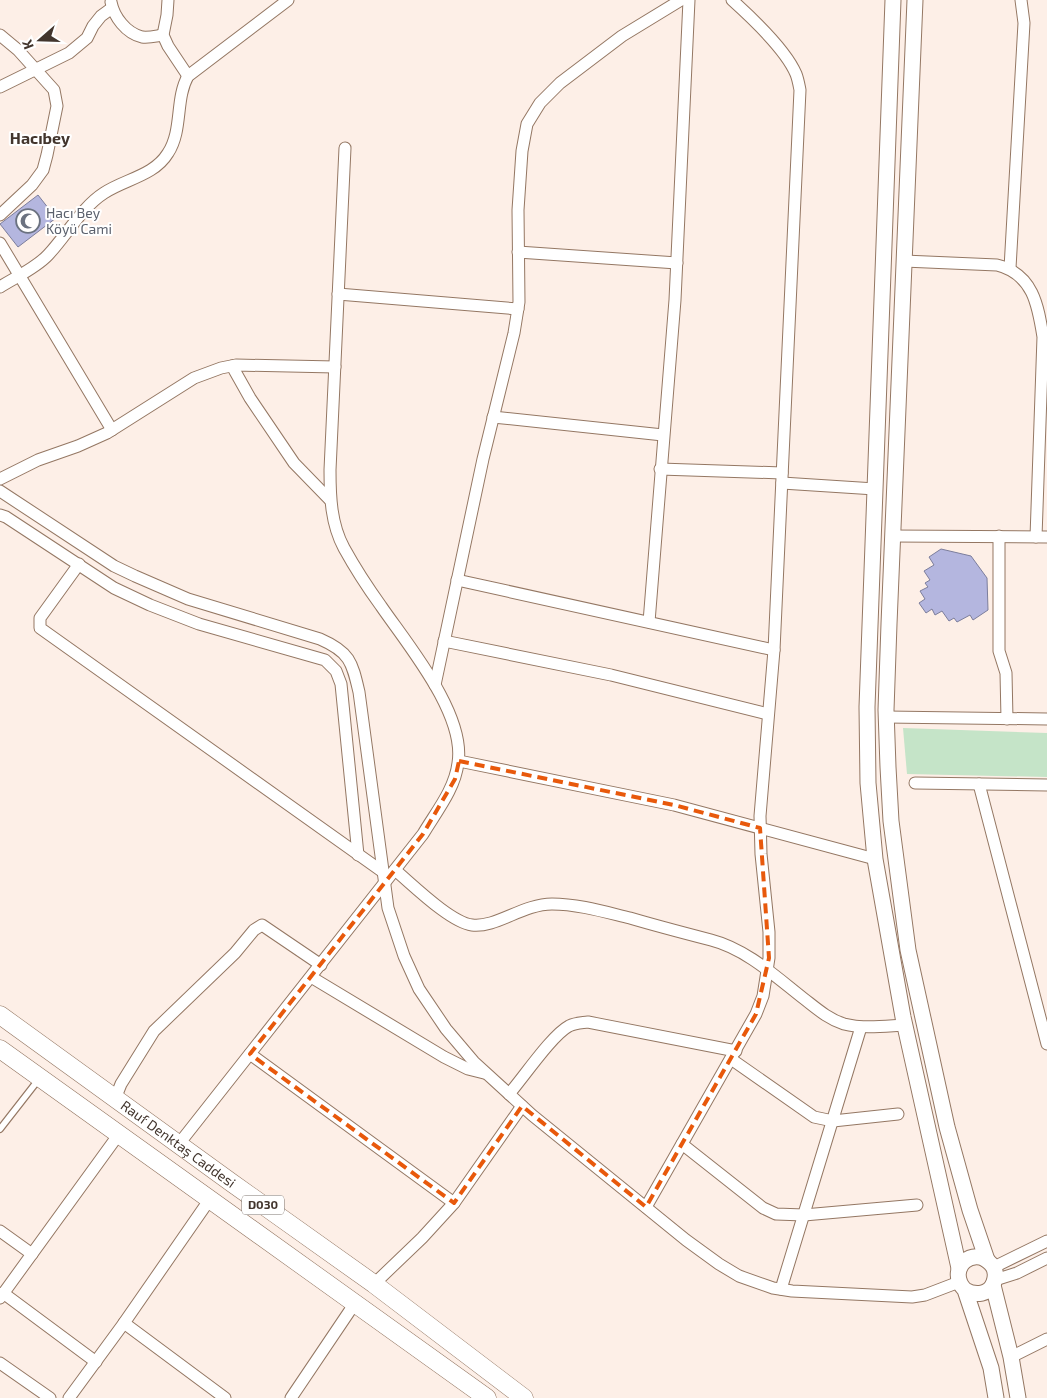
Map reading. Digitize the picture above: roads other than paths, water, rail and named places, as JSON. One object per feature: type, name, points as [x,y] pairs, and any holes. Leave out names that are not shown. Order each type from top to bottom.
[{"type":"main road","points":[[892,0],[867,707],[868,783],[874,859],[905,1024],[961,1280],[991,1368],[996,1398]]},
{"type":"main road","points":[[915,0],[886,717],[891,821],[908,950],[947,1127],[970,1210],[992,1273],[1018,1398]]},
{"type":"main road","name":"Rauf Denktaş Caddesi","points":[[0,1015],[374,1284],[524,1398]]},
{"type":"main road","name":"Rauf Denktaş Caddesi","points":[[0,1049],[487,1398]]},
{"type":"main road","points":[[961,1280],[962,1263],[973,1257],[979,1257],[992,1273]]},
{"type":"main road","points":[[961,1280],[977,1295],[983,1294],[992,1273]]},
{"type":"street","points":[[168,0],[163,35],[171,52],[188,76]]},
{"type":"street","points":[[0,287],[46,258],[90,205],[104,193],[150,171],[162,161],[170,151],[178,122],[183,85],[188,76],[288,0]]},
{"type":"street","points":[[435,685],[518,309],[518,210],[522,152],[527,124],[540,103],[560,83],[622,36],[681,0]]},
{"type":"street","points":[[649,622],[677,263],[689,0]]},
{"type":"street","points":[[646,1207],[756,1014],[763,996],[768,970],[769,932],[760,816],[774,650],[800,90],[796,74],[788,60],[732,0]]},
{"type":"street","points":[[1010,268],[1024,23],[1021,0]]},
{"type":"street","points":[[0,87],[68,53],[88,38],[93,26],[112,4],[120,22],[131,32],[142,37],[163,35]]},
{"type":"street","points":[[0,35],[18,50],[54,90],[57,106],[48,155],[43,170],[32,185],[0,215]]},
{"type":"street","points":[[178,1144],[423,834],[455,779],[459,761],[454,727],[446,704],[344,547],[335,524],[330,500],[344,148]]},
{"type":"street","points":[[0,243],[112,430]]},
{"type":"street","points":[[518,252],[677,263]]},
{"type":"street","points":[[892,536],[1042,537],[1043,337],[1041,300],[1010,268],[997,265],[904,261]]},
{"type":"street","points":[[338,294],[518,309]]},
{"type":"street","points":[[0,479],[38,460],[78,446],[112,430],[194,378],[221,368],[232,366],[335,367]]},
{"type":"street","points":[[232,366],[250,398],[294,463],[330,500]]},
{"type":"street","points":[[493,417],[663,435]]},
{"type":"street","points":[[660,468],[782,478],[874,489]]},
{"type":"street","points":[[0,491],[114,566],[135,576],[188,599],[320,638],[335,645],[347,656],[353,669],[359,692],[388,908],[404,956],[419,989],[446,1029],[486,1073],[522,1106],[646,1207],[719,1264],[739,1276],[781,1289],[912,1296],[925,1295],[961,1280]]},
{"type":"street","points":[[0,515],[6,517],[114,588],[150,605],[199,624],[325,660],[336,671],[341,684],[358,855]]},
{"type":"street","points":[[1000,536],[999,652],[1006,673],[1006,718]]},
{"type":"street","points":[[79,564],[40,618],[40,628],[383,872]]},
{"type":"street","points":[[457,580],[774,650]]},
{"type":"street","points":[[444,641],[612,675],[768,714]]},
{"type":"street","points":[[886,717],[1047,719]]},
{"type":"street","points":[[459,761],[674,805],[874,859]]},
{"type":"street","points":[[914,783],[1047,785]]},
{"type":"street","points":[[979,784],[1047,1044]]},
{"type":"street","points":[[395,870],[446,912],[458,920],[471,924],[482,925],[496,921],[537,905],[554,904],[595,909],[720,942],[768,970],[827,1017],[844,1024],[861,1027],[905,1024]]},
{"type":"street","points":[[115,1099],[121,1084],[154,1031],[234,953],[254,930],[262,925],[321,964]]},
{"type":"street","points":[[311,977],[444,1057],[468,1069],[486,1073]]},
{"type":"street","points":[[509,1094],[557,1036],[571,1025],[588,1022],[733,1055],[814,1117],[833,1121],[898,1114]]},
{"type":"street","points":[[781,1289],[861,1027]]},
{"type":"street","points":[[250,1054],[454,1203]]},
{"type":"street","points":[[374,1284],[422,1238],[454,1203],[522,1106]]},
{"type":"street","points":[[96,1362],[2,1296],[120,1134]]},
{"type":"street","points":[[682,1144],[763,1208],[776,1214],[804,1215],[917,1205]]},
{"type":"street","points":[[69,1398],[124,1323],[210,1199]]},
{"type":"street","points":[[0,1231],[32,1254]]},
{"type":"street","points":[[992,1273],[1047,1241]]},
{"type":"street","points":[[992,1273],[1017,1273],[1047,1258]]},
{"type":"street","points":[[291,1398],[355,1303]]},
{"type":"street","points":[[124,1323],[225,1398]]},
{"type":"street","points":[[1011,1357],[1047,1340]]},
{"type":"street","points":[[0,1363],[50,1398]]},
{"type":"lane","points":[[0,1129],[40,1077]]},
{"type":"place","name":"Hacı Bey Köyü Cami","points":[[28,221]]},
{"type":"district","name":"Hacıbey","points":[[40,138]]}]
